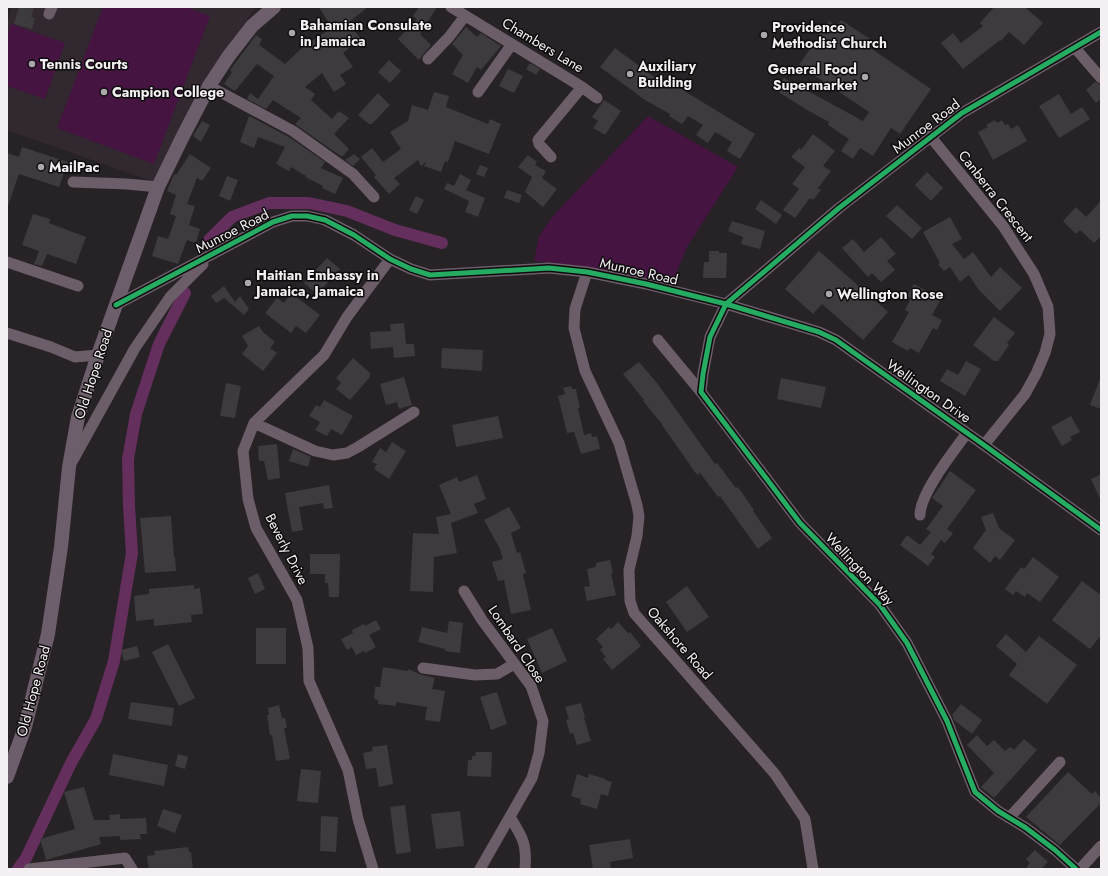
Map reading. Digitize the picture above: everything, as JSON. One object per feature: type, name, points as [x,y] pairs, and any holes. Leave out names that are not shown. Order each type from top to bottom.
[{"type":"main road","name":"Old Hope Road","points":[[7,776],[25,727],[48,634],[61,547],[69,467],[78,417],[98,355],[158,187],[209,86],[252,26],[274,7]]},
{"type":"street","name":"Chambers Lane","points":[[451,7],[582,86],[597,98]]},
{"type":"street","points":[[428,59],[458,26],[465,16]]},
{"type":"street","name":"Munroe Road","points":[[116,305],[185,270],[213,253],[273,222],[292,216],[307,216],[325,220],[354,235],[390,258],[411,269],[430,275],[549,268],[586,272],[646,284],[726,304],[839,208],[930,136],[962,113],[1101,32]]},
{"type":"street","points":[[478,92],[512,44]]},
{"type":"street","points":[[1075,48],[1101,78]]},
{"type":"street","points":[[209,86],[293,131],[353,174],[374,197]]},
{"type":"street","points":[[551,157],[539,144],[538,140],[582,86]]},
{"type":"street","name":"Canberra Crescent","points":[[930,136],[1004,226],[1034,274],[1048,308],[1050,334],[1045,353],[1036,374],[1025,394],[984,445]]},
{"type":"street","points":[[73,182],[128,184],[158,187]]},
{"type":"street","name":"Munroe Road","points":[[69,467],[134,348],[170,297],[213,253]]},
{"type":"street","name":"Beverly Drive","points":[[372,869],[358,819],[348,770],[309,680],[308,648],[297,600],[256,528],[248,499],[243,451],[254,423],[324,355],[347,317],[390,258]]},
{"type":"street","points":[[7,262],[78,286]]},
{"type":"street","name":"Oakshore Road","points":[[586,272],[575,309],[574,328],[585,370],[619,443],[637,505],[639,516],[637,536],[629,570],[630,601],[634,613],[775,774],[805,819],[813,869]]},
{"type":"street","points":[[701,392],[710,337],[726,304]]},
{"type":"street","name":"Wellington Drive","points":[[726,304],[819,332],[836,340],[1101,530]]},
{"type":"street","points":[[7,333],[51,347],[75,357],[98,355]]},
{"type":"street","name":"Wellington Way","points":[[658,340],[701,392],[800,523],[880,605],[907,643],[926,677],[947,721],[965,770],[975,792],[998,811],[1026,828],[1055,850],[1076,869]]},
{"type":"street","points":[[254,423],[315,451],[333,455],[347,453],[414,412]]},
{"type":"street","points":[[920,515],[920,508],[924,496],[967,433]]},
{"type":"street","name":"Lombard Close","points":[[464,591],[482,620],[531,686],[542,721],[539,753],[532,778],[480,869]]},
{"type":"street","points":[[423,668],[475,675],[497,674],[514,664]]},
{"type":"street","points":[[1009,818],[1060,762]]},
{"type":"street","points":[[510,817],[521,835],[526,853],[525,869]]},
{"type":"street","points":[[1080,869],[1101,846]]},
{"type":"street","points":[[29,869],[125,858],[132,869]]},
{"type":"shaded area","name":"Campion College","points":[[12,7],[251,7],[255,9],[216,63],[157,183],[7,130],[7,23]]},
{"type":"shaded area","points":[[103,7],[186,7],[210,16],[154,164],[57,128]]},
{"type":"shaded area","name":"Tennis Courts","points":[[11,24],[65,43],[45,99],[7,86],[7,36]]},
{"type":"shaded area","points":[[648,116],[738,167],[687,247],[671,285],[582,266],[534,261],[539,236],[552,217]]},
{"type":"building","points":[[19,7],[34,7],[31,17],[35,18],[32,29],[14,24]]},
{"type":"building","points":[[319,7],[368,7],[348,23],[361,39],[343,53],[353,67],[340,75],[346,84],[334,92],[322,73],[305,87],[315,94],[311,100],[332,119],[339,111],[349,118],[334,134],[349,149],[342,157],[295,124],[301,118],[273,100],[266,109],[247,99],[250,93],[258,99],[274,76],[257,64],[235,91],[224,84],[232,72],[230,70],[256,35],[262,39],[259,45],[285,64],[304,46],[332,28]]},
{"type":"building","points":[[419,7],[437,7],[420,34],[431,45],[419,60],[398,39],[417,19],[413,16]]},
{"type":"building","points":[[994,7],[1025,7],[1043,23],[1024,45],[1009,32],[1001,41],[1000,40],[963,69],[941,43],[953,33],[961,43],[983,26],[980,23]]},
{"type":"building","name":"General Food Supermarket","points":[[841,20],[870,39],[866,45],[931,89],[900,134],[891,128],[873,156],[860,148],[853,159],[841,151],[849,139],[828,125],[829,122],[777,91],[784,78],[863,121],[869,112],[799,65],[829,21],[837,27]]},
{"type":"building","points":[[466,27],[477,37],[481,33],[501,46],[481,70],[477,67],[468,83],[452,74],[463,55],[452,44]]},
{"type":"building","points":[[615,48],[661,82],[663,78],[755,134],[740,159],[727,151],[732,142],[715,132],[708,143],[696,135],[703,125],[688,116],[682,124],[669,116],[670,114],[645,100],[600,67]]},
{"type":"building","points":[[389,60],[401,71],[390,83],[378,72]]},
{"type":"building","points":[[530,63],[540,69],[536,75],[526,69]]},
{"type":"building","points":[[508,69],[523,76],[514,93],[499,86]]},
{"type":"building","points":[[1095,82],[1101,85],[1101,99],[1096,103],[1086,90]]},
{"type":"building","points":[[434,92],[449,96],[446,107],[488,124],[490,119],[501,124],[489,154],[455,141],[448,162],[445,161],[441,172],[424,166],[427,161],[421,166],[418,160],[394,178],[400,184],[389,194],[374,177],[376,175],[361,157],[372,148],[383,162],[401,149],[390,132],[408,121],[412,105],[428,110]]},
{"type":"building","points":[[378,93],[390,105],[372,124],[369,124],[358,115]]},
{"type":"building","points":[[1059,94],[1071,114],[1082,107],[1090,119],[1059,138],[1039,106]]},
{"type":"building","points":[[604,100],[621,111],[605,135],[593,128],[598,121],[592,117]]},
{"type":"building","points":[[242,112],[289,137],[325,162],[321,168],[343,178],[335,194],[322,188],[323,186],[305,177],[306,176],[291,167],[289,171],[276,164],[285,147],[258,137],[254,148],[240,142],[249,116]]},
{"type":"building","points":[[995,120],[997,123],[1002,120],[1005,125],[1008,124],[1011,129],[1018,125],[1027,141],[993,160],[978,132],[988,127],[986,125]]},
{"type":"building","points":[[202,121],[210,125],[201,142],[193,136]]},
{"type":"building","points":[[813,134],[835,151],[823,166],[831,171],[818,188],[821,190],[813,200],[810,198],[795,218],[783,210],[799,189],[792,184],[805,167],[791,157],[799,148],[801,150]]},
{"type":"building","name":"MailPac","points":[[22,147],[68,162],[59,187],[19,174],[8,206],[7,153],[19,157]]},
{"type":"building","points":[[190,154],[211,168],[202,181],[197,178],[187,204],[195,206],[189,225],[200,229],[196,243],[187,240],[178,264],[152,256],[158,236],[168,239],[176,216],[170,214],[176,195],[167,191],[174,174],[176,175]]},
{"type":"building","points":[[354,154],[360,159],[353,166],[345,160]]},
{"type":"building","points":[[528,155],[537,162],[535,165],[546,171],[542,178],[557,189],[543,207],[525,192],[532,177],[518,167]]},
{"type":"building","points":[[480,165],[488,168],[484,177],[476,174]]},
{"type":"building","points":[[927,172],[943,188],[931,201],[915,185]]},
{"type":"building","points":[[460,174],[471,180],[466,190],[485,198],[478,217],[465,212],[469,201],[444,189],[447,183],[454,186]]},
{"type":"building","points":[[227,176],[238,180],[230,201],[219,196]]},
{"type":"building","points":[[507,190],[522,195],[519,203],[504,198]]},
{"type":"building","points":[[416,196],[424,200],[417,214],[409,210]]},
{"type":"building","points":[[761,200],[782,215],[776,224],[755,209]]},
{"type":"building","points":[[1101,201],[1101,236],[1094,243],[1080,230],[1076,234],[1063,221],[1076,207],[1086,217]]},
{"type":"building","points":[[897,205],[922,228],[912,239],[886,216]]},
{"type":"building","points":[[33,214],[50,219],[49,223],[86,237],[76,264],[47,254],[42,266],[34,264],[39,251],[22,245]]},
{"type":"building","points":[[950,217],[962,239],[952,244],[964,259],[973,252],[991,277],[1000,267],[1022,288],[1000,311],[978,289],[969,275],[960,282],[950,267],[944,271],[938,264],[940,263],[923,232]]},
{"type":"building","points":[[732,221],[765,231],[760,249],[741,244],[743,237],[728,231]]},
{"type":"building","points":[[881,237],[896,254],[887,261],[895,270],[881,282],[872,273],[868,277],[842,248],[853,239],[864,252]]},
{"type":"building","points":[[709,251],[727,253],[726,278],[703,278],[704,262],[709,262]]},
{"type":"building","name":"Wellington Rose","points":[[819,251],[888,312],[863,340],[822,304],[813,314],[785,289]]},
{"type":"building","points":[[327,258],[340,269],[317,294],[304,283]]},
{"type":"building","points":[[914,284],[941,299],[932,315],[942,320],[937,330],[933,328],[919,353],[910,348],[908,351],[892,342],[909,312],[905,310],[911,298],[907,296]]},
{"type":"building","points":[[224,286],[235,302],[240,296],[249,309],[244,315],[224,298],[216,303],[211,296]]},
{"type":"building","points":[[291,293],[320,315],[306,333],[296,326],[291,333],[265,313],[277,298],[284,303]]},
{"type":"building","points":[[994,317],[1015,333],[1007,343],[1009,345],[998,361],[994,361],[973,345]]},
{"type":"building","points":[[404,323],[406,344],[414,344],[415,356],[394,358],[393,347],[371,349],[370,332],[391,331],[390,324]]},
{"type":"building","points":[[259,326],[263,332],[275,342],[270,348],[277,353],[263,371],[242,354],[248,346],[242,336]]},
{"type":"building","points":[[442,348],[483,350],[482,371],[441,368]]},
{"type":"building","points":[[353,358],[370,373],[370,377],[350,400],[336,389],[341,383],[336,378]]},
{"type":"building","points":[[966,361],[981,369],[965,396],[940,381],[947,369],[958,375]]},
{"type":"building","points":[[639,362],[657,383],[715,464],[717,463],[736,488],[738,487],[772,538],[758,549],[720,496],[718,497],[700,473],[697,475],[662,424],[623,374]]},
{"type":"building","points":[[404,377],[412,405],[399,409],[397,402],[386,405],[380,384]]},
{"type":"building","points":[[781,378],[826,387],[821,408],[777,399]]},
{"type":"building","points":[[1101,379],[1101,409],[1090,405]]},
{"type":"building","points":[[226,383],[241,386],[235,418],[220,416]]},
{"type":"building","points":[[571,386],[572,389],[576,389],[580,408],[578,408],[584,435],[591,433],[592,437],[597,436],[600,449],[581,454],[574,432],[567,433],[558,396],[565,394],[563,388]]},
{"type":"building","points":[[324,400],[353,416],[342,435],[331,429],[327,436],[315,430],[320,422],[309,416],[316,405],[320,407]]},
{"type":"building","points":[[498,416],[503,438],[456,447],[452,425]]},
{"type":"building","points":[[1071,416],[1080,432],[1070,437],[1072,440],[1062,446],[1051,427]]},
{"type":"building","points":[[392,442],[406,451],[389,479],[374,469],[377,464],[372,462],[380,448],[386,452]]},
{"type":"building","points":[[277,444],[280,478],[268,480],[264,461],[259,461],[258,446]]},
{"type":"building","points":[[293,449],[311,457],[308,467],[289,461]]},
{"type":"building","points":[[950,471],[976,490],[947,529],[953,533],[945,543],[941,540],[931,554],[935,557],[928,566],[900,545],[907,535],[920,545],[931,532],[926,529],[943,506],[932,498]]},
{"type":"building","points":[[1101,474],[1101,501],[1091,479]]},
{"type":"building","points":[[477,475],[486,499],[474,504],[478,513],[451,523],[457,553],[434,557],[433,592],[410,591],[413,533],[439,534],[436,517],[451,514],[439,485],[457,477],[459,482]]},
{"type":"building","points":[[329,485],[333,508],[324,509],[323,503],[299,507],[303,530],[292,532],[285,493]]},
{"type":"building","points":[[509,507],[521,528],[511,533],[517,553],[520,552],[526,573],[523,574],[531,610],[511,614],[504,580],[498,581],[492,562],[503,559],[500,549],[484,520]]},
{"type":"building","points":[[993,513],[999,528],[1015,540],[1000,560],[995,556],[990,563],[973,548],[986,530],[981,517]]},
{"type":"building","points":[[171,516],[176,571],[145,573],[140,518]]},
{"type":"building","points":[[310,554],[340,554],[339,597],[329,597],[328,583],[325,583],[325,574],[310,574]]},
{"type":"building","points":[[1033,557],[1059,577],[1040,602],[1027,593],[1025,597],[1016,591],[1013,595],[1005,589],[1021,567],[1024,569]]},
{"type":"building","points":[[610,560],[613,573],[611,574],[616,595],[587,601],[584,587],[590,586],[587,569],[596,567],[596,563]]},
{"type":"building","points":[[258,573],[265,589],[255,594],[248,578]]},
{"type":"building","points":[[1082,581],[1101,595],[1101,635],[1090,649],[1052,620]]},
{"type":"building","points":[[194,585],[194,589],[200,588],[203,614],[191,615],[192,622],[154,626],[154,619],[136,621],[134,596],[149,594],[149,589]]},
{"type":"building","points":[[687,586],[709,617],[687,632],[666,602]]},
{"type":"building","points":[[376,620],[381,629],[369,635],[376,647],[365,653],[364,651],[356,655],[352,647],[347,650],[341,639],[353,633],[352,630],[364,624],[365,626]]},
{"type":"building","points":[[449,621],[463,623],[460,653],[445,651],[445,649],[418,642],[422,627],[447,633]]},
{"type":"building","points":[[618,622],[628,633],[630,632],[641,646],[612,670],[603,659],[606,657],[600,650],[603,647],[596,639],[609,627],[611,629]]},
{"type":"building","points":[[256,628],[286,628],[286,664],[256,664]]},
{"type":"building","points":[[552,628],[567,661],[542,673],[527,639]]},
{"type":"building","points":[[1006,634],[1026,652],[1039,636],[1077,665],[1047,704],[1009,675],[1017,664],[996,646]]},
{"type":"building","points":[[168,644],[195,698],[179,706],[152,652]]},
{"type":"building","points":[[137,646],[140,657],[124,661],[121,650]]},
{"type":"building","points":[[383,667],[408,671],[408,669],[422,675],[435,678],[432,689],[445,691],[440,722],[425,720],[427,707],[396,702],[396,706],[378,704],[378,700],[374,699],[375,687],[380,687]]},
{"type":"building","points":[[497,692],[507,724],[491,730],[480,697]]},
{"type":"building","points":[[131,702],[174,708],[172,726],[128,719]]},
{"type":"building","points":[[581,703],[591,741],[577,745],[573,733],[570,734],[566,720],[569,719],[565,707]]},
{"type":"building","points":[[961,704],[982,720],[972,734],[954,720],[952,715]]},
{"type":"building","points":[[279,705],[282,718],[285,718],[287,728],[284,728],[290,759],[276,761],[267,715],[269,715],[268,708]]},
{"type":"building","points":[[977,735],[987,746],[994,740],[1005,751],[1010,747],[1014,750],[1024,739],[1037,750],[994,798],[981,787],[994,773],[967,745]]},
{"type":"building","points":[[387,745],[393,784],[379,787],[376,768],[366,769],[363,753],[373,751],[372,747]]},
{"type":"building","points":[[476,752],[492,752],[491,777],[467,776],[468,760],[472,760],[472,756],[475,756]]},
{"type":"building","points":[[113,754],[168,765],[164,786],[109,775]]},
{"type":"building","points":[[178,754],[188,757],[185,769],[175,766]]},
{"type":"building","points":[[301,769],[321,771],[318,803],[297,801]]},
{"type":"building","points":[[1068,772],[1092,794],[1095,791],[1101,798],[1101,803],[1060,845],[1026,817]]},
{"type":"building","points":[[577,774],[588,778],[589,774],[612,782],[608,796],[601,794],[597,809],[580,804],[581,799],[571,796]]},
{"type":"building","points":[[84,787],[94,820],[110,820],[109,815],[120,814],[120,819],[146,818],[147,834],[140,834],[141,839],[120,840],[120,836],[99,837],[101,844],[46,860],[40,839],[75,829],[64,792]]},
{"type":"building","points":[[405,805],[411,852],[396,854],[390,807]]},
{"type":"building","points":[[163,809],[182,815],[175,833],[157,826]]},
{"type":"building","points":[[460,811],[464,846],[436,849],[431,814]]},
{"type":"building","points":[[321,816],[338,817],[336,852],[320,851]]},
{"type":"building","points":[[630,839],[633,858],[610,862],[611,869],[593,869],[589,845]]},
{"type":"building","points":[[188,847],[189,852],[191,852],[193,869],[149,869],[147,856],[155,855],[154,851]]},
{"type":"building","points":[[1035,850],[1048,862],[1041,869],[1025,869],[1030,863],[1026,859]]},
{"type":"waterway","points":[[209,240],[232,217],[269,203],[309,203],[347,211],[395,230],[442,243]]},
{"type":"waterway","points":[[18,869],[26,858],[71,763],[96,719],[114,661],[132,553],[128,459],[136,414],[159,344],[185,293]]},
{"type":"cycle path","points":[[1076,869],[1055,850],[1026,828],[998,811],[975,792],[947,721],[907,643],[880,605],[800,523],[701,392],[710,337],[726,304],[839,208],[962,113],[1101,32]]},
{"type":"cycle path","points":[[116,305],[273,222],[292,216],[307,216],[325,220],[354,235],[390,259],[411,269],[430,275],[549,268],[587,272],[646,284],[726,304],[819,332],[836,340],[1101,530]]},
{"type":"place","name":"Bahamian Consulate in Jamaica","points":[[292,33]]},
{"type":"place","name":"Providence Methodist Church","points":[[764,35]]},
{"type":"place","name":"Tennis Courts","points":[[32,64]]},
{"type":"place","name":"Auxiliary Building","points":[[630,74]]},
{"type":"place","name":"General Food Supermarket","points":[[865,77]]},
{"type":"place","name":"Campion College","points":[[104,92]]},
{"type":"place","name":"MailPac","points":[[41,167]]},
{"type":"place","name":"Haitian Embassy in Jamaica, Jamaica","points":[[248,283]]},
{"type":"place","name":"Wellington Rose","points":[[829,294]]}]
